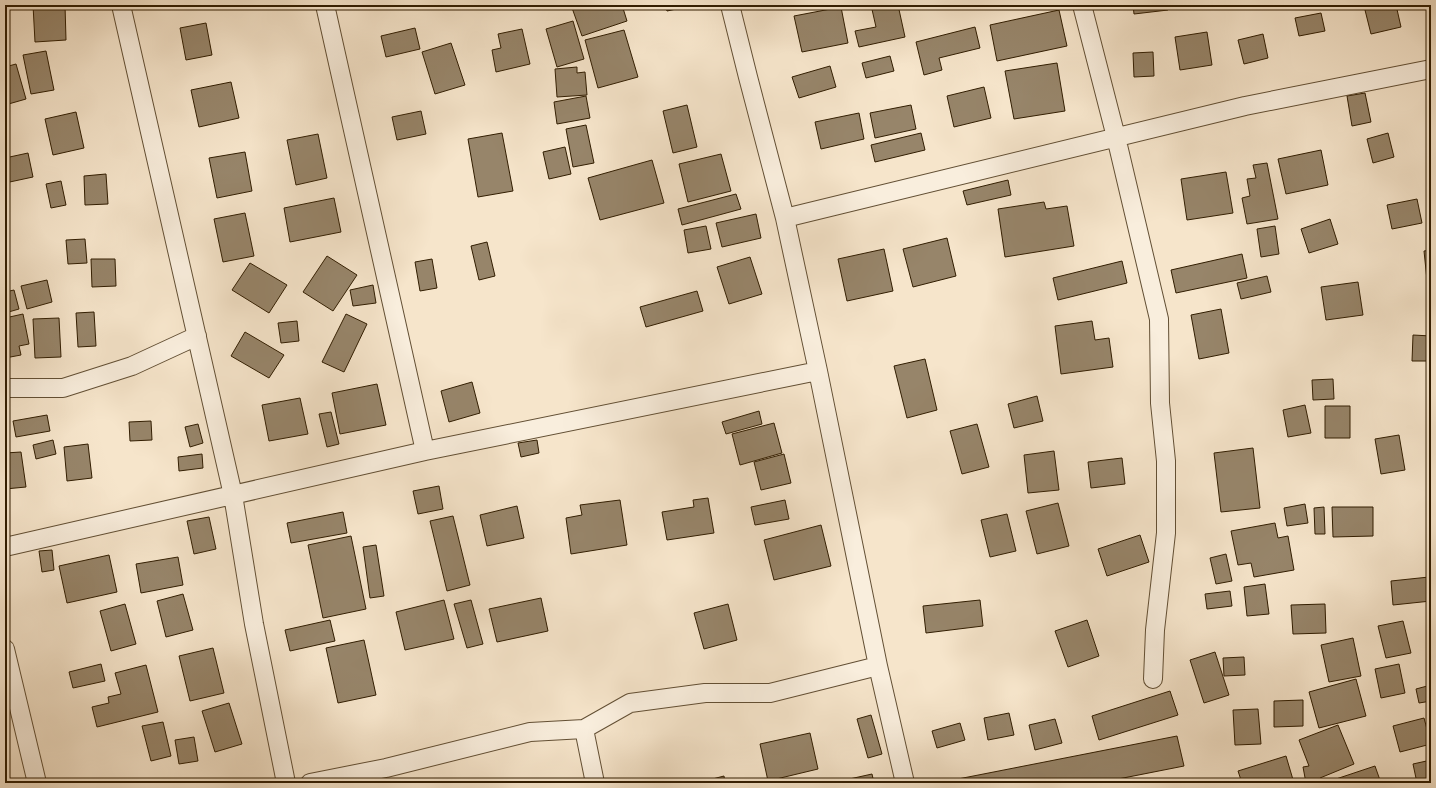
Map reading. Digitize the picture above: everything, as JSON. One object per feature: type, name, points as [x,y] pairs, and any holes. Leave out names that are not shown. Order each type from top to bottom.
[{"type":"street","points":[[121,5],[233,495],[254,624],[286,783]]},
{"type":"street","points":[[325,5],[425,451]]},
{"type":"street","points":[[730,5],[785,218],[818,371],[878,666],[906,783]]},
{"type":"street","points":[[1082,5],[1116,137],[1159,319],[1160,403],[1166,461],[1166,534],[1156,630],[1153,679]]},
{"type":"street","points":[[785,218],[1246,106],[1431,69]]},
{"type":"street","points":[[5,388],[63,388],[132,366],[197,336]]},
{"type":"street","points":[[5,547],[425,451],[818,371]]},
{"type":"street","points":[[5,649],[37,783]]},
{"type":"street","points":[[310,783],[386,768],[530,732],[584,730],[630,703],[705,693],[770,693],[878,666]]},
{"type":"street","points":[[584,730],[595,783]]},
{"type":"building","points":[[33,5],[65,5],[66,40],[35,42]]},
{"type":"building","points":[[571,5],[622,5],[627,21],[582,36]]},
{"type":"building","points":[[665,5],[695,5],[667,11]]},
{"type":"building","points":[[871,5],[898,5],[905,37],[859,47],[855,31],[876,27]]},
{"type":"building","points":[[1133,5],[1167,5],[1168,10],[1134,14]]},
{"type":"building","points":[[1396,5],[1401,27],[1371,34],[1364,6]]},
{"type":"building","points":[[841,7],[848,43],[802,52],[794,16]]},
{"type":"building","points":[[1059,10],[1067,46],[997,61],[990,25]]},
{"type":"building","points":[[1321,13],[1325,31],[1299,36],[1295,18]]},
{"type":"building","points":[[573,21],[584,59],[557,67],[546,29]]},
{"type":"building","points":[[206,23],[212,55],[186,60],[180,28]]},
{"type":"building","points":[[975,27],[980,48],[939,58],[942,70],[924,75],[916,42]]},
{"type":"building","points":[[415,28],[420,49],[386,57],[381,36]]},
{"type":"building","points":[[522,29],[530,64],[496,72],[492,50],[501,48],[498,34]]},
{"type":"building","points":[[624,30],[638,77],[598,88],[585,40]]},
{"type":"building","points":[[1207,32],[1212,65],[1180,70],[1175,37]]},
{"type":"building","points":[[1263,34],[1268,58],[1244,64],[1238,40]]},
{"type":"building","points":[[451,43],[465,85],[435,94],[422,52]]},
{"type":"building","points":[[46,51],[54,90],[31,94],[23,55]]},
{"type":"building","points":[[1153,52],[1154,76],[1134,77],[1133,53]]},
{"type":"building","points":[[890,56],[894,71],[866,78],[862,63]]},
{"type":"building","points":[[1057,63],[1065,111],[1014,119],[1005,71]]},
{"type":"building","points":[[16,64],[26,99],[5,105],[5,67]]},
{"type":"building","points":[[830,66],[836,87],[799,98],[792,77]]},
{"type":"building","points":[[577,67],[577,73],[585,72],[587,95],[557,97],[555,69]]},
{"type":"building","points":[[231,82],[239,118],[199,127],[191,90]]},
{"type":"building","points":[[984,87],[991,118],[954,127],[947,96]]},
{"type":"building","points":[[1365,93],[1371,122],[1352,126],[1347,96]]},
{"type":"building","points":[[586,96],[590,118],[557,124],[554,102]]},
{"type":"building","points":[[687,105],[697,147],[673,153],[663,111]]},
{"type":"building","points":[[911,105],[916,129],[875,138],[870,113]]},
{"type":"building","points":[[421,111],[426,134],[397,140],[392,117]]},
{"type":"building","points":[[76,112],[84,148],[53,155],[45,119]]},
{"type":"building","points":[[859,113],[864,139],[821,149],[815,122]]},
{"type":"building","points":[[586,125],[594,163],[573,167],[566,129]]},
{"type":"building","points":[[502,133],[513,191],[478,197],[468,139]]},
{"type":"building","points":[[921,133],[925,150],[875,162],[871,145]]},
{"type":"building","points":[[1388,133],[1394,157],[1373,163],[1367,139]]},
{"type":"building","points":[[318,134],[327,178],[296,185],[287,140]]},
{"type":"building","points":[[565,147],[571,174],[549,179],[543,152]]},
{"type":"building","points":[[1321,150],[1328,185],[1286,194],[1278,159]]},
{"type":"building","points":[[245,152],[252,191],[217,198],[209,158]]},
{"type":"building","points":[[28,153],[33,177],[5,183],[5,158]]},
{"type":"building","points":[[721,154],[731,191],[688,202],[679,164]]},
{"type":"building","points":[[652,160],[664,203],[600,220],[588,178]]},
{"type":"building","points":[[1267,163],[1278,219],[1247,224],[1242,198],[1250,196],[1247,179],[1256,178],[1253,165]]},
{"type":"building","points":[[1226,172],[1233,213],[1187,220],[1181,179]]},
{"type":"building","points":[[106,174],[108,204],[85,205],[84,176]]},
{"type":"building","points":[[1008,180],[1011,195],[967,205],[963,191]]},
{"type":"building","points":[[61,181],[66,205],[51,208],[46,184]]},
{"type":"building","points":[[736,194],[741,209],[682,225],[678,209]]},
{"type":"building","points":[[334,198],[341,232],[290,242],[284,208]]},
{"type":"building","points":[[1417,199],[1422,223],[1392,229],[1387,205]]},
{"type":"building","points":[[1044,202],[1046,209],[1067,206],[1074,246],[1005,257],[998,209]]},
{"type":"building","points":[[245,213],[254,256],[223,262],[214,219]]},
{"type":"building","points":[[756,214],[761,238],[722,247],[716,223]]},
{"type":"building","points":[[1330,219],[1338,244],[1309,253],[1301,229]]},
{"type":"building","points":[[706,226],[711,249],[688,253],[684,230]]},
{"type":"building","points":[[1275,226],[1279,254],[1261,257],[1257,229]]},
{"type":"building","points":[[947,238],[956,276],[913,287],[903,249]]},
{"type":"building","points":[[85,239],[87,263],[68,264],[66,240]]},
{"type":"building","points":[[487,242],[495,276],[479,280],[471,246]]},
{"type":"building","points":[[884,249],[893,291],[847,301],[838,259]]},
{"type":"building","points":[[1431,250],[1431,280],[1427,280],[1424,251]]},
{"type":"building","points":[[1242,254],[1247,278],[1176,293],[1171,270]]},
{"type":"building","points":[[327,256],[357,275],[333,311],[303,292]]},
{"type":"building","points":[[750,257],[762,294],[729,304],[717,267]]},
{"type":"building","points":[[91,259],[115,259],[116,286],[92,287]]},
{"type":"building","points":[[432,259],[437,288],[420,291],[415,262]]},
{"type":"building","points":[[1122,261],[1127,283],[1058,300],[1053,278]]},
{"type":"building","points":[[250,263],[287,285],[269,313],[232,290]]},
{"type":"building","points":[[1267,276],[1271,292],[1241,299],[1237,283]]},
{"type":"building","points":[[47,280],[52,302],[27,309],[21,286]]},
{"type":"building","points":[[1358,282],[1363,315],[1326,320],[1321,287]]},
{"type":"building","points":[[373,285],[376,303],[353,306],[350,290]]},
{"type":"building","points":[[14,290],[19,309],[5,313],[5,292]]},
{"type":"building","points":[[697,291],[703,311],[646,327],[640,307]]},
{"type":"building","points":[[1221,309],[1229,353],[1199,359],[1191,315]]},
{"type":"building","points":[[94,312],[96,346],[78,347],[76,313]]},
{"type":"building","points":[[23,314],[29,344],[19,346],[21,355],[5,358],[5,318]]},
{"type":"building","points":[[346,314],[367,324],[344,372],[322,362]]},
{"type":"building","points":[[59,318],[61,357],[35,358],[33,319]]},
{"type":"building","points":[[297,321],[299,341],[281,343],[278,323]]},
{"type":"building","points":[[1092,321],[1095,340],[1109,338],[1113,367],[1061,374],[1055,326]]},
{"type":"building","points":[[245,332],[284,355],[269,378],[231,356]]},
{"type":"building","points":[[1413,335],[1431,336],[1431,361],[1412,361]]},
{"type":"building","points":[[925,359],[937,410],[907,418],[894,366]]},
{"type":"building","points":[[1333,379],[1334,399],[1313,400],[1312,380]]},
{"type":"building","points":[[472,382],[480,413],[449,422],[441,391]]},
{"type":"building","points":[[377,384],[386,425],[340,434],[332,393]]},
{"type":"building","points":[[1037,396],[1043,421],[1014,428],[1008,404]]},
{"type":"building","points":[[300,398],[308,434],[269,441],[262,405]]},
{"type":"building","points":[[1305,405],[1311,433],[1288,437],[1283,410]]},
{"type":"building","points":[[1325,406],[1350,406],[1350,438],[1325,438]]},
{"type":"building","points":[[759,411],[762,424],[726,434],[722,422]]},
{"type":"building","points":[[331,412],[339,444],[327,447],[319,414]]},
{"type":"building","points":[[47,415],[50,431],[16,437],[13,421]]},
{"type":"building","points":[[151,421],[152,440],[130,441],[129,422]]},
{"type":"building","points":[[774,423],[782,453],[740,465],[732,434]]},
{"type":"building","points":[[198,424],[203,443],[190,447],[185,427]]},
{"type":"building","points":[[977,424],[989,467],[962,474],[950,431]]},
{"type":"building","points":[[1399,435],[1405,470],[1381,474],[1375,439]]},
{"type":"building","points":[[53,440],[56,454],[36,459],[33,445]]},
{"type":"building","points":[[537,440],[539,453],[521,457],[518,443]]},
{"type":"building","points":[[88,444],[92,478],[67,481],[64,447]]},
{"type":"building","points":[[1253,448],[1260,508],[1221,512],[1214,453]]},
{"type":"building","points":[[1054,451],[1059,490],[1028,493],[1024,455]]},
{"type":"building","points":[[21,452],[26,487],[5,489],[5,453]]},
{"type":"building","points":[[202,454],[203,468],[179,471],[178,457]]},
{"type":"building","points":[[784,454],[791,483],[761,490],[754,462]]},
{"type":"building","points":[[1122,458],[1125,484],[1091,488],[1088,462]]},
{"type":"building","points":[[439,486],[443,509],[418,514],[413,491]]},
{"type":"building","points":[[708,498],[714,533],[667,540],[662,512],[694,507],[693,500]]},
{"type":"building","points":[[620,500],[627,545],[571,554],[566,518],[582,515],[580,505]]},
{"type":"building","points":[[785,500],[789,519],[755,525],[751,507]]},
{"type":"building","points":[[1058,503],[1069,546],[1037,554],[1026,511]]},
{"type":"building","points":[[1305,504],[1308,523],[1287,526],[1284,508]]},
{"type":"building","points":[[517,506],[524,538],[487,546],[480,515]]},
{"type":"building","points":[[1324,507],[1325,534],[1315,534],[1314,508]]},
{"type":"building","points":[[1332,507],[1373,507],[1373,536],[1333,537]]},
{"type":"building","points":[[343,512],[347,533],[291,543],[287,523]]},
{"type":"building","points":[[1007,514],[1016,551],[990,557],[981,520]]},
{"type":"building","points":[[453,516],[470,585],[447,591],[430,521]]},
{"type":"building","points":[[209,517],[216,549],[194,554],[187,521]]},
{"type":"building","points":[[1275,523],[1278,538],[1288,536],[1294,570],[1254,577],[1251,563],[1238,565],[1231,531]]},
{"type":"building","points":[[821,525],[831,566],[774,580],[764,540]]},
{"type":"building","points":[[1140,535],[1149,562],[1107,576],[1098,549]]},
{"type":"building","points":[[351,536],[366,609],[323,618],[308,545]]},
{"type":"building","points":[[376,545],[384,596],[370,598],[363,547]]},
{"type":"building","points":[[52,550],[54,570],[42,572],[39,551]]},
{"type":"building","points":[[1226,554],[1232,581],[1216,584],[1210,558]]},
{"type":"building","points":[[109,555],[117,592],[67,603],[59,566]]},
{"type":"building","points":[[178,557],[183,585],[141,593],[136,564]]},
{"type":"building","points":[[1429,577],[1431,601],[1393,605],[1391,581]]},
{"type":"building","points":[[1265,584],[1269,614],[1247,616],[1244,587]]},
{"type":"building","points":[[1230,591],[1232,606],[1207,609],[1205,594]]},
{"type":"building","points":[[183,594],[193,630],[166,637],[157,601]]},
{"type":"building","points":[[541,598],[548,631],[497,642],[489,609]]},
{"type":"building","points":[[444,600],[454,639],[405,650],[396,612]]},
{"type":"building","points":[[471,600],[483,644],[467,648],[454,604]]},
{"type":"building","points":[[980,600],[983,626],[926,633],[923,606]]},
{"type":"building","points":[[125,604],[136,644],[111,651],[100,611]]},
{"type":"building","points":[[728,604],[737,640],[704,649],[694,613]]},
{"type":"building","points":[[1325,604],[1326,633],[1293,634],[1291,605]]},
{"type":"building","points":[[330,620],[335,641],[290,651],[285,630]]},
{"type":"building","points":[[1087,620],[1099,656],[1068,667],[1055,631]]},
{"type":"building","points":[[1403,621],[1411,653],[1386,658],[1378,626]]},
{"type":"building","points":[[1353,638],[1361,676],[1329,682],[1321,645]]},
{"type":"building","points":[[364,640],[376,695],[338,703],[326,648]]},
{"type":"building","points":[[213,648],[224,693],[190,701],[179,656]]},
{"type":"building","points":[[1215,652],[1229,695],[1204,703],[1190,660]]},
{"type":"building","points":[[1244,657],[1245,675],[1224,676],[1223,658]]},
{"type":"building","points":[[101,664],[105,681],[73,688],[69,672]]},
{"type":"building","points":[[1399,664],[1405,693],[1381,698],[1375,669]]},
{"type":"building","points":[[146,665],[158,712],[97,727],[92,707],[109,703],[108,697],[121,694],[115,673]]},
{"type":"building","points":[[1356,679],[1366,716],[1319,728],[1309,692]]},
{"type":"building","points":[[1431,685],[1431,701],[1419,703],[1416,689]]},
{"type":"building","points":[[1170,691],[1178,715],[1099,740],[1092,716]]},
{"type":"building","points":[[1303,700],[1303,726],[1274,727],[1274,701]]},
{"type":"building","points":[[229,703],[242,744],[215,752],[202,711]]},
{"type":"building","points":[[1258,709],[1261,744],[1235,745],[1233,710]]},
{"type":"building","points":[[1009,713],[1014,735],[988,740],[984,718]]},
{"type":"building","points":[[871,715],[882,754],[868,758],[857,719]]},
{"type":"building","points":[[1424,718],[1431,744],[1400,752],[1393,726]]},
{"type":"building","points":[[1055,719],[1062,743],[1035,750],[1029,725]]},
{"type":"building","points":[[163,722],[171,756],[151,761],[142,726]]},
{"type":"building","points":[[960,723],[965,740],[937,748],[932,731]]},
{"type":"building","points":[[1338,725],[1354,764],[1320,778],[1321,783],[1306,783],[1303,767],[1309,766],[1299,740]]},
{"type":"building","points":[[810,733],[818,769],[768,781],[760,744]]},
{"type":"building","points":[[1177,736],[1184,766],[1098,783],[959,783],[958,779]]},
{"type":"building","points":[[194,737],[198,761],[179,764],[175,740]]},
{"type":"building","points":[[1286,756],[1294,783],[1242,783],[1238,771]]},
{"type":"building","points":[[1431,760],[1431,783],[1417,783],[1413,764]]},
{"type":"building","points":[[1375,766],[1381,783],[1334,783],[1333,780]]},
{"type":"building","points":[[872,774],[874,783],[846,783],[845,780]]},
{"type":"building","points":[[724,776],[725,783],[697,783]]}]
